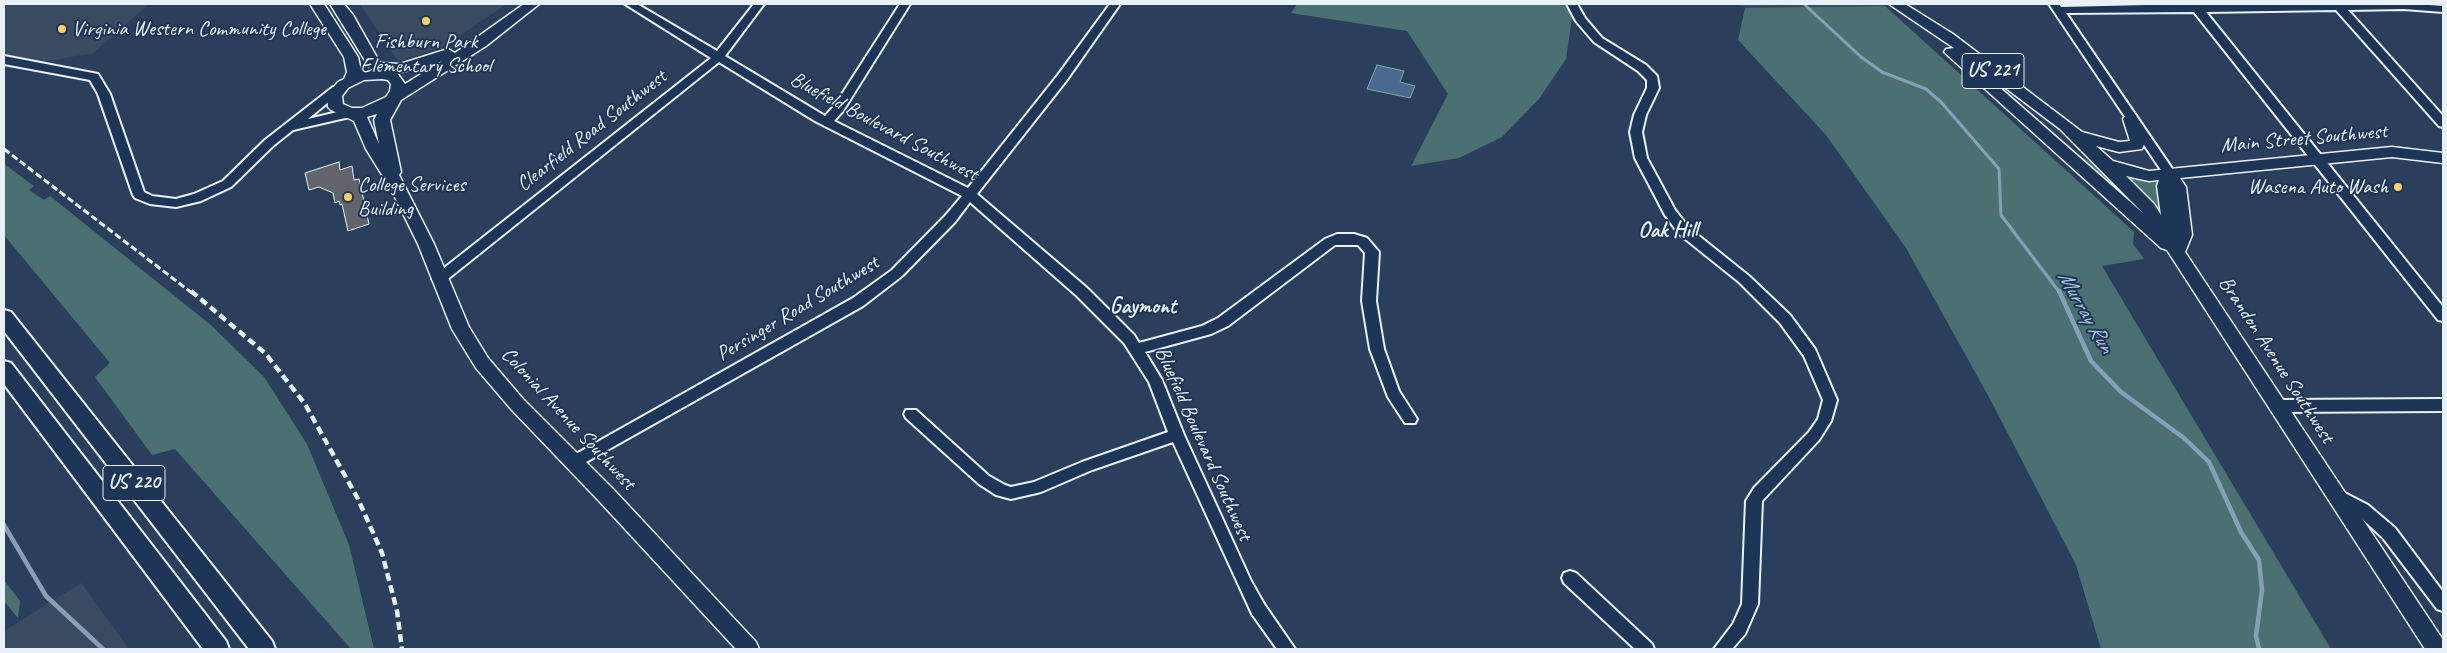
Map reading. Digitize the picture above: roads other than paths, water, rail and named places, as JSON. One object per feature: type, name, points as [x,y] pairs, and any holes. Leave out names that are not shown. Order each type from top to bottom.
[{"type":"highway","name":"US 220","points":[[4,317],[263,649]]},
{"type":"highway","name":"US 220","points":[[4,369],[217,649]]},
{"type":"main road","points":[[317,4],[354,66],[343,86]]},
{"type":"main road","points":[[337,4],[346,15],[381,72],[398,84],[397,92],[392,99]]},
{"type":"main road","points":[[352,113],[371,111],[392,99],[481,43],[532,4]]},
{"type":"main road","name":"Brandon Avenue Southwest","points":[[1896,4],[1918,20],[1948,37],[2065,125],[2148,208],[2437,649]]},
{"type":"main road","points":[[343,86],[368,75],[430,61],[512,18]]},
{"type":"main road","name":"Brandon Avenue Southwest","points":[[1918,20],[2142,224],[2177,252]]},
{"type":"main road","name":"Brandon Avenue Southwest","points":[[1939,41],[2027,108],[2065,141],[2107,165],[2150,176],[2169,173]]},
{"type":"main road","points":[[324,98],[344,72],[345,49]]},
{"type":"main road","name":"Colonial Avenue Southwest","points":[[343,86],[333,100],[336,107],[360,118],[374,149],[400,190],[426,244],[461,329],[482,363],[517,404],[574,462],[749,649]]},
{"type":"main road","name":"Colonial Avenue Southwest","points":[[392,99],[382,120],[400,190]]},
{"type":"main road","points":[[2082,136],[2119,146],[2137,145],[2138,140],[2131,119]]},
{"type":"main road","name":"US 221","points":[[2065,125],[2117,156],[2169,173]]},
{"type":"main road","name":"Main Street Southwest","points":[[2169,173],[2392,152],[2443,158]]},
{"type":"main road","points":[[2169,173],[2165,186],[2177,252]]},
{"type":"street","name":"Bluefield Boulevard Southwest","points":[[630,4],[827,121],[969,194],[1082,292],[1138,349],[1155,380],[1177,436],[1245,585],[1258,609],[1287,649]]},
{"type":"street","name":"Clearfield Road Southwest","points":[[439,279],[718,57],[759,4]]},
{"type":"street","points":[[827,121],[839,108],[905,4]]},
{"type":"street","name":"Persinger Road Southwest","points":[[574,462],[858,302],[897,273],[924,247],[969,194],[1062,78],[1116,4]]},
{"type":"street","points":[[1572,4],[1580,19],[1598,40],[1642,68],[1653,79],[1654,88],[1640,115],[1636,132],[1641,158],[1670,212],[1684,231],[1744,279],[1785,319],[1810,353],[1827,389],[1830,400],[1824,422],[1814,436],[1759,492],[1754,502],[1750,604],[1739,629],[1722,649]]},
{"type":"street","points":[[2196,6],[2443,316]]},
{"type":"street","points":[[2056,7],[2404,6],[2443,9]]},
{"type":"street","points":[[2056,7],[2169,173]]},
{"type":"street","points":[[2339,7],[2443,123]]},
{"type":"street","points":[[4,60],[86,75],[98,81],[139,195],[150,200],[176,203],[227,184],[269,143],[324,98],[343,86]]},
{"type":"street","points":[[284,132],[319,118],[352,113]]},
{"type":"street","points":[[1138,349],[1206,330],[1223,322],[1330,242],[1346,238],[1362,241],[1372,252],[1369,301],[1377,349],[1393,393],[1410,420]]},
{"type":"street","points":[[2278,406],[2443,405]]},
{"type":"street","points":[[911,414],[984,480],[1001,491],[1011,493],[1036,488],[1086,466],[1177,436]]},
{"type":"street","name":"Brandon Avenue Southwest","points":[[2336,494],[2363,510],[2382,527],[2443,604]]},
{"type":"street","points":[[1570,578],[1646,649]]},
{"type":"waterway","name":"Murray Run","points":[[1804,4],[1861,57],[1882,72],[1926,89],[1941,102],[1999,169],[2001,215],[2060,293]]},
{"type":"waterway","name":"Murray Run","points":[[2060,293],[2091,361],[2121,392],[2184,438],[2209,462],[2241,532],[2259,560],[2262,590],[2256,636],[2259,649]]},
{"type":"waterway","points":[[4,525],[46,596],[103,649]]},
{"type":"railway","points":[[4,149],[192,293]]},
{"type":"railway","points":[[191,291],[265,353],[305,404],[358,499],[382,553],[397,611],[402,649]]},
{"type":"place","name":"Fishburn Park Elementary School","points":[[426,21]]},
{"type":"place","name":"Virginia Western Community College","points":[[62,29]]},
{"type":"place","name":"Wasena Auto Wash","points":[[2398,187]]},
{"type":"place","name":"College Services Building","points":[[348,197]]},
{"type":"district","name":"Oak Hill","points":[[1668,231]]},
{"type":"district","name":"Gaymont","points":[[1143,307]]}]
